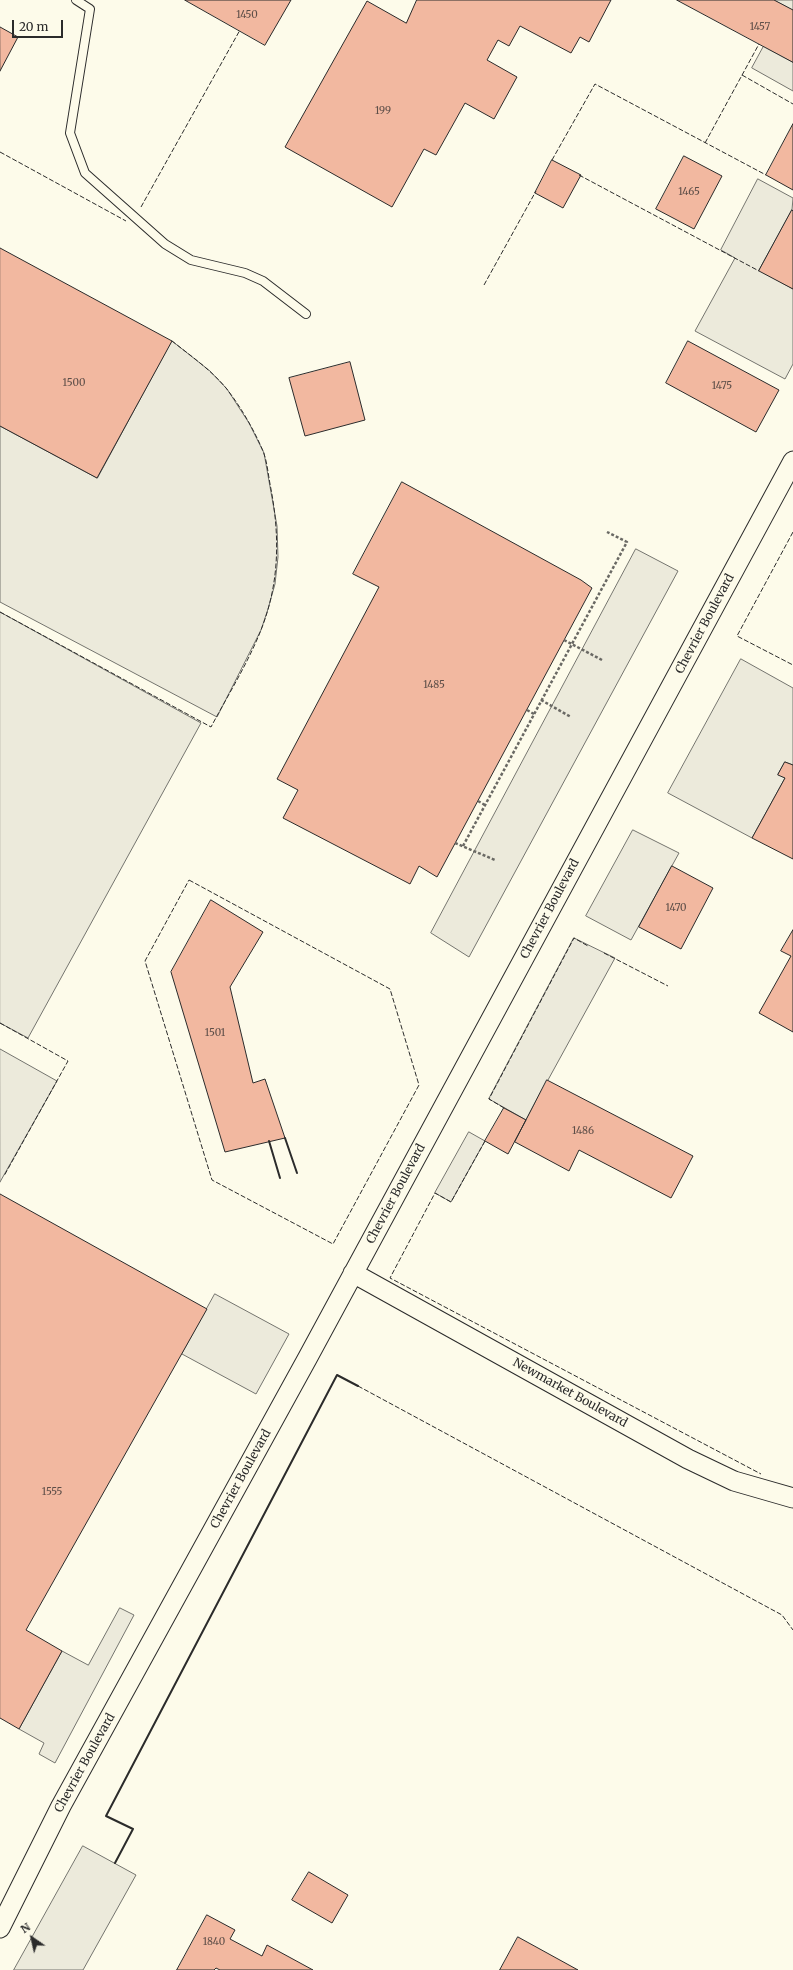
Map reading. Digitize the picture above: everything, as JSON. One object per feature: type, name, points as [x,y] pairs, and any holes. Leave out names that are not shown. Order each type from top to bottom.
[{"type":"street","name":"Chevrier Boulevard","points":[[0,1928],[61,1806],[353,1272],[793,461]]},
{"type":"street","name":"Newmarket Boulevard","points":[[353,1272],[688,1459],[734,1481],[793,1498]]},
{"type":"lane","points":[[76,0],[90,9],[70,133],[85,173],[165,244],[191,260],[245,273],[264,281],[306,314]]},
{"type":"path","points":[[463,846],[627,542],[608,532]]},
{"type":"path","points":[[564,640],[602,660]]},
{"type":"path","points":[[542,700],[571,717]]},
{"type":"path","points":[[526,710],[534,714]]},
{"type":"path","points":[[478,801],[485,804]]},
{"type":"path","points":[[455,843],[495,860]]},
{"type":"shaded area","points":[[774,0],[793,0],[793,10]]},
{"type":"shaded area","points":[[764,46],[793,62],[793,91],[752,68]]},
{"type":"shaded area","points":[[758,179],[793,198],[792,210],[759,270],[793,289],[793,364],[785,379],[695,331],[735,258],[721,250]]},
{"type":"shaded area","points":[[172,341],[210,371],[227,389],[249,423],[264,453],[277,526],[278,557],[275,584],[268,609],[261,630],[217,717],[0,602],[0,426],[97,478]]},
{"type":"shaded area","points":[[636,549],[678,571],[469,957],[431,933]]},
{"type":"shaded area","points":[[0,612],[201,723],[28,1038],[0,1023]]},
{"type":"shaded area","points":[[741,659],[793,688],[793,765],[785,762],[778,774],[785,778],[752,838],[668,793]]},
{"type":"shaded area","points":[[633,830],[679,853],[631,940],[586,916]]},
{"type":"shaded area","points":[[574,938],[615,958],[526,1120],[489,1099]]},
{"type":"shaded area","points":[[0,1049],[57,1081],[0,1182]]},
{"type":"shaded area","points":[[469,1132],[485,1141],[451,1202],[435,1193]]},
{"type":"shaded area","points":[[215,1294],[289,1334],[256,1394],[182,1354]]},
{"type":"shaded area","points":[[120,1608],[134,1615],[55,1763],[39,1754],[44,1743],[19,1729],[62,1651],[88,1665]]},
{"type":"shaded area","points":[[83,1846],[136,1875],[83,1970],[14,1970]]},
{"type":"building","points":[[185,0],[291,0],[265,45]]},
{"type":"building","points":[[417,0],[611,0],[589,42],[580,37],[571,53],[520,26],[509,46],[498,40],[487,60],[517,77],[494,119],[465,103],[436,155],[424,149],[392,207],[285,147],[367,1],[406,23]]},
{"type":"building","points":[[677,0],[774,0],[793,10],[793,62]]},
{"type":"building","points":[[0,27],[18,37],[0,71]]},
{"type":"building","points":[[793,124],[793,190],[766,175]]},
{"type":"building","points":[[684,156],[722,176],[694,229],[656,209]]},
{"type":"building","points":[[552,160],[581,175],[563,208],[535,193]]},
{"type":"building","points":[[792,210],[793,211],[793,289],[759,271]]},
{"type":"building","points":[[0,248],[172,341],[97,478],[0,426]]},
{"type":"building","points":[[688,341],[779,390],[756,432],[666,383]]},
{"type":"building","points":[[350,362],[365,420],[305,436],[289,378]]},
{"type":"building","points":[[402,482],[581,580],[592,588],[437,877],[419,866],[410,884],[283,818],[298,790],[277,779],[379,587],[353,574]]},
{"type":"building","points":[[785,762],[793,765],[793,859],[752,838],[785,778],[778,775]]},
{"type":"building","points":[[672,866],[713,888],[681,949],[639,927]]},
{"type":"building","points":[[211,900],[263,932],[230,987],[253,1083],[265,1079],[285,1138],[225,1152],[171,972]]},
{"type":"building","points":[[793,930],[793,1032],[759,1013],[791,956],[781,951]]},
{"type":"building","points":[[547,1080],[693,1156],[671,1198],[579,1150],[569,1171],[515,1142]]},
{"type":"building","points":[[504,1108],[526,1120],[508,1154],[485,1141]]},
{"type":"building","points":[[0,1194],[207,1309],[26,1630],[62,1651],[19,1729],[0,1718]]},
{"type":"building","points":[[309,1872],[348,1895],[332,1923],[292,1900]]},
{"type":"building","points":[[207,1915],[235,1930],[230,1939],[262,1956],[267,1945],[313,1970],[220,1970],[216,1968],[214,1970],[177,1970]]},
{"type":"building","points":[[518,1937],[578,1970],[500,1970]]},
{"type":"fence","points":[[141,207],[240,30]]},
{"type":"fence","points":[[705,143],[759,44]]},
{"type":"fence","points":[[742,75],[793,104]]},
{"type":"fence","points":[[552,160],[595,84],[766,175]]},
{"type":"fence","points":[[0,152],[126,221]]},
{"type":"fence","points":[[579,175],[759,271]]},
{"type":"fence","points":[[484,285],[536,191]]},
{"type":"fence","points":[[0,612],[211,727],[238,679],[261,630],[272,594],[275,576],[277,540],[266,459],[247,419],[232,395],[220,381],[172,341]]},
{"type":"fence","points":[[793,532],[737,636],[793,665]]},
{"type":"fence","points":[[189,880],[390,989],[419,1085],[333,1244],[212,1180],[145,961],[189,880]]},
{"type":"fence","points":[[504,1108],[489,1099],[574,938],[588,946]]},
{"type":"fence","points":[[604,953],[668,986]]},
{"type":"fence","points":[[0,1023],[68,1061],[4,1176]]},
{"type":"fence","points":[[485,1141],[451,1202],[435,1193],[390,1278],[761,1474]]},
{"type":"fence","points":[[358,1386],[782,1615],[793,1630]]},
{"type":"wall","points":[[285,1138],[297,1173]]},
{"type":"wall","points":[[269,1141],[280,1178]]},
{"type":"wall","points":[[115,1863],[133,1829],[106,1816],[337,1375],[358,1386]]}]
